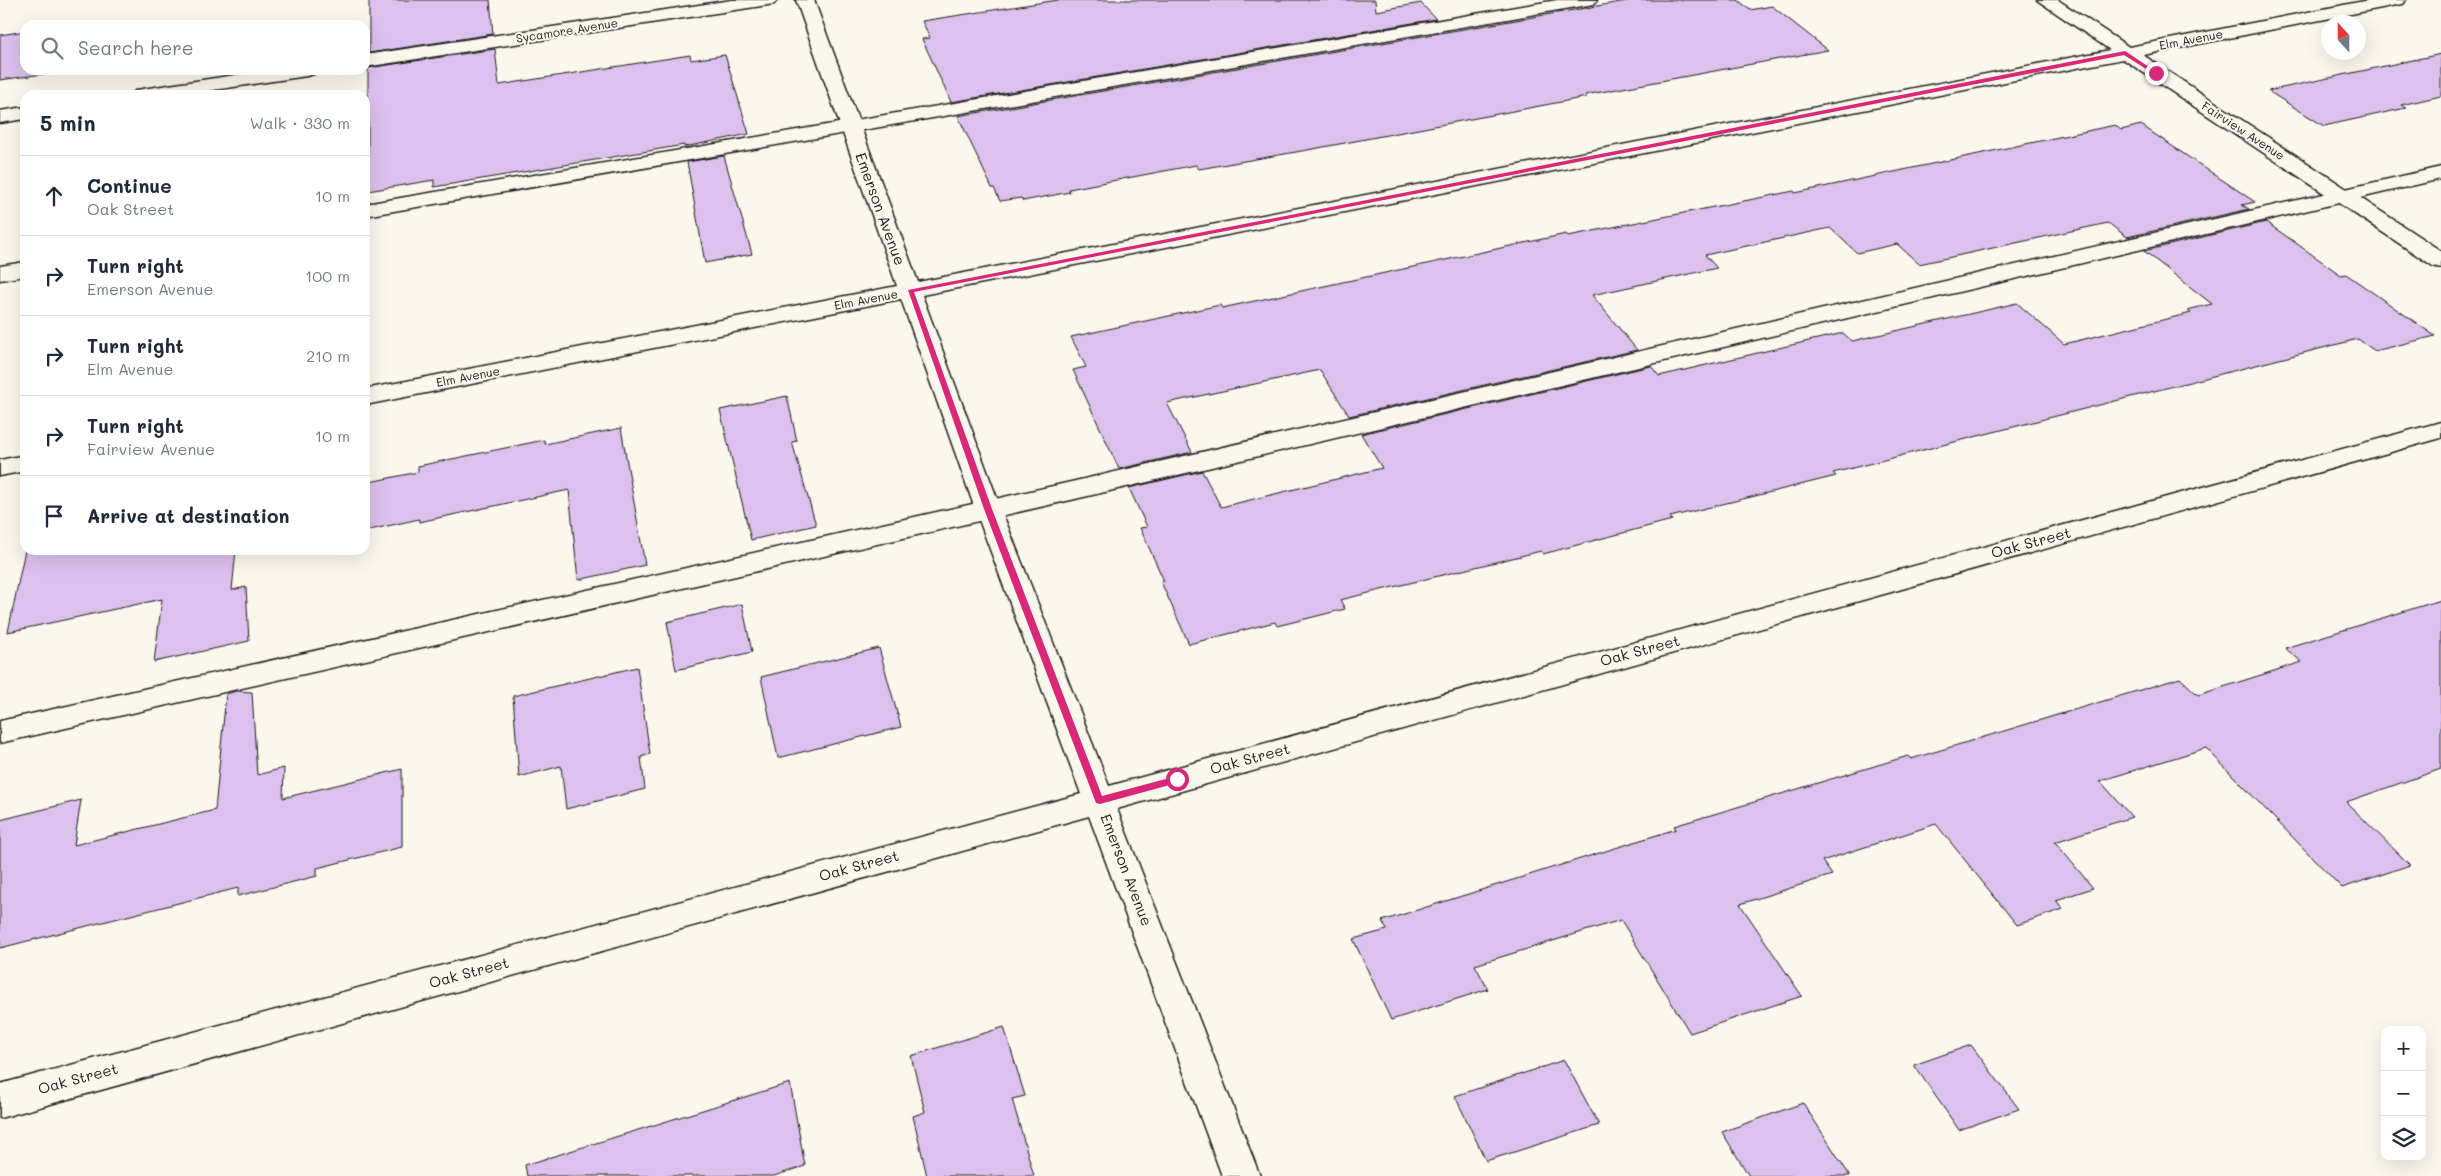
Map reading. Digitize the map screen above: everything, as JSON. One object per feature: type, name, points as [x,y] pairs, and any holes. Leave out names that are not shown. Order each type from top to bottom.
[{"type":"street","name":"Sycamore Avenue","points":[[370,60],[768,0]]},
{"type":"street","name":"Emerson Avenue","points":[[805,0],[988,509],[1242,1176]]},
{"type":"street","points":[[370,209],[850,125],[1588,0]]},
{"type":"street","name":"Fairview Avenue","points":[[2046,0],[2441,261]]},
{"type":"street","name":"Elm Avenue","points":[[370,396],[2397,0]]},
{"type":"street","points":[[175,90],[274,75]]},
{"type":"street","points":[[0,117],[20,114]]},
{"type":"street","points":[[0,732],[988,509],[2441,172]]},
{"type":"street","points":[[0,273],[20,270]]},
{"type":"street","name":"Oak Street","points":[[0,1101],[2441,430]]},
{"type":"street","points":[[0,468],[20,464]]},
{"type":"building","points":[[369,0],[490,0],[493,34],[370,53]]},
{"type":"building","points":[[1058,0],[1375,0],[1376,11],[1421,3],[1436,19],[951,102],[922,39],[930,38],[922,21]]},
{"type":"building","points":[[1632,0],[1738,0],[1750,10],[1772,6],[1828,50],[1585,95],[1587,97],[1313,149],[1199,169],[1196,165],[1069,189],[1070,192],[1023,201],[1021,198],[1000,201],[958,116]]},
{"type":"building","points":[[20,32],[20,75],[36,75],[0,80],[0,35]]},
{"type":"building","points":[[495,49],[499,85],[690,55],[691,60],[725,55],[749,134],[684,147],[684,145],[434,187],[434,180],[370,191],[370,90],[368,90],[368,75],[370,75],[370,68]]},
{"type":"building","points":[[2441,54],[2441,96],[2401,105],[2406,108],[2324,126],[2268,91]]},
{"type":"building","points":[[2115,125],[2121,130],[2141,125],[2255,202],[2242,205],[2249,209],[2127,237],[2108,223],[1919,264],[1897,244],[1857,253],[1830,228],[1705,255],[1717,268],[1592,295],[1637,350],[1349,416],[1320,370],[1167,403],[1192,452],[1119,469],[1073,370],[1086,367],[1071,337],[1220,305],[1222,308],[1566,234],[1568,236],[1794,191],[1795,193]]},
{"type":"building","points":[[724,156],[752,254],[705,263],[687,162]]},
{"type":"building","points":[[2266,222],[2341,275],[2346,274],[2435,336],[2375,351],[2358,339],[1833,473],[1836,476],[1670,517],[1672,520],[1543,554],[1541,551],[1340,600],[1345,609],[1277,626],[1275,622],[1189,644],[1161,582],[1164,581],[1140,528],[1147,527],[1129,488],[1202,471],[1221,507],[1382,468],[1361,434],[1651,366],[1659,376],[1843,333],[1852,341],[2017,303],[2064,344],[2191,313],[2187,310],[2212,304],[2144,251]]},
{"type":"building","points":[[787,396],[797,441],[792,442],[816,525],[751,540],[720,410]]},
{"type":"building","points":[[621,428],[645,565],[578,580],[569,490],[419,522],[419,519],[370,530],[370,482],[418,472],[418,466],[544,440],[545,444]]},
{"type":"building","points":[[24,555],[236,555],[232,590],[246,587],[249,641],[154,662],[162,599],[8,632]]},
{"type":"building","points":[[2441,600],[2441,769],[2346,802],[2410,865],[2342,888],[2206,748],[2100,781],[2132,817],[2055,842],[2093,888],[2056,900],[2063,909],[2017,925],[1936,824],[1822,861],[1832,875],[1740,904],[1802,996],[1690,1033],[1621,920],[1475,965],[1488,989],[1391,1020],[1353,939],[1387,930],[1382,921],[1676,829],[1674,826],[1908,756],[1911,759],[2180,678],[2198,695],[2302,662],[2285,648]]},
{"type":"building","points":[[742,604],[752,652],[676,670],[667,622]]},
{"type":"building","points":[[879,648],[901,727],[778,758],[761,677]]},
{"type":"building","points":[[637,667],[650,754],[641,757],[645,789],[566,809],[561,766],[519,777],[513,696]]},
{"type":"building","points":[[236,691],[252,692],[257,775],[284,768],[283,798],[402,769],[402,847],[317,868],[317,876],[238,896],[238,888],[0,948],[0,820],[81,800],[74,845],[215,810],[226,694]]},
{"type":"building","points":[[1004,1027],[1025,1096],[1012,1099],[1034,1176],[927,1176],[913,1116],[925,1112],[911,1056]]},
{"type":"building","points":[[1971,1045],[2019,1109],[1959,1130],[1914,1065]]},
{"type":"building","points":[[1564,1060],[1599,1125],[1486,1161],[1455,1096]]},
{"type":"building","points":[[790,1083],[805,1166],[774,1176],[527,1176],[525,1165]]},
{"type":"building","points":[[1803,1103],[1850,1176],[1749,1176],[1722,1132]]},
{"type":"route","points":[[1177,779],[1100,800],[988,509],[910,291],[2125,53],[2156,73]]}]
